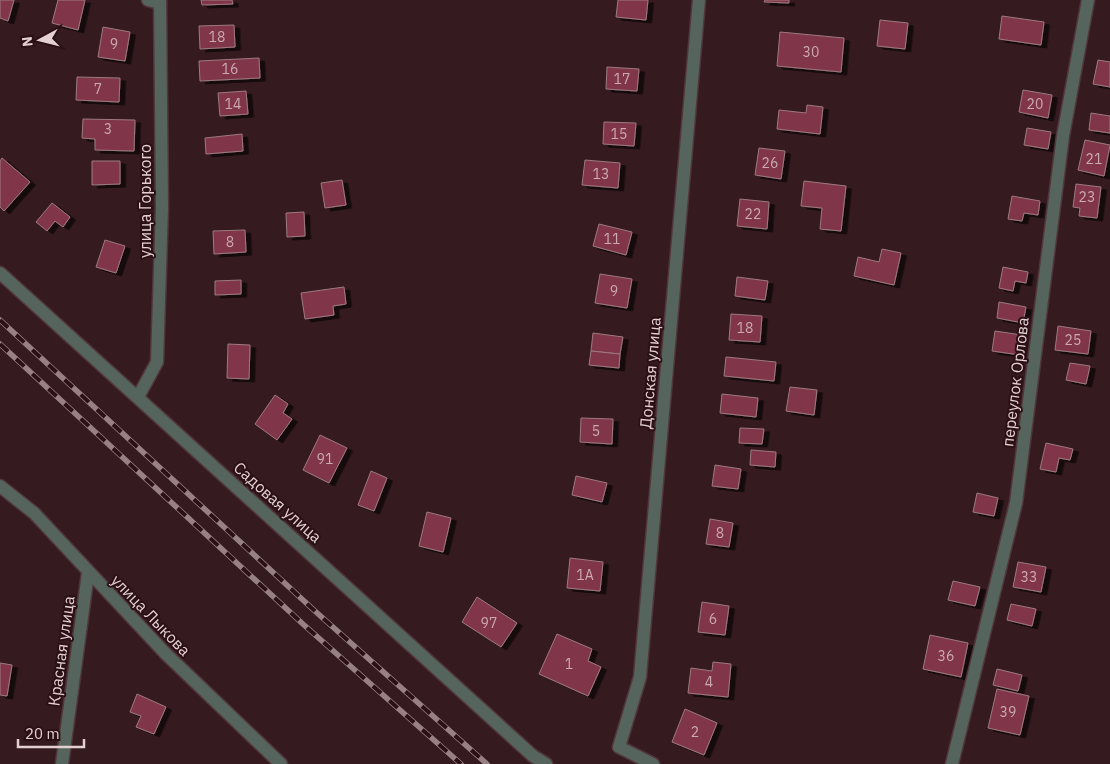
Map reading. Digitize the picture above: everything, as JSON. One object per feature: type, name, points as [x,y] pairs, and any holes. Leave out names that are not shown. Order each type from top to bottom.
[{"type":"street","name":"Донская улица","points":[[653,764],[619,747],[640,677],[699,0]]},
{"type":"street","name":"переулок Орлова","points":[[952,764],[1016,503],[1063,136],[1088,0]]},
{"type":"street","name":"улица Горького","points":[[138,397],[157,362],[162,207],[156,1]]},
{"type":"street","name":"Садовая улица","points":[[0,273],[534,760],[546,764]]},
{"type":"street","name":"улица Лыкова","points":[[0,486],[34,513],[88,573],[165,653],[281,764]]},
{"type":"street","name":"Красная улица","points":[[62,764],[88,573]]},
{"type":"building","points":[[0,0],[14,0],[8,21],[0,18]]},
{"type":"building","points":[[58,0],[85,0],[78,30],[52,23]]},
{"type":"building","points":[[201,0],[232,0],[233,4],[202,5]]},
{"type":"building","points":[[618,0],[648,0],[646,20],[616,17]]},
{"type":"building","points":[[765,0],[789,0],[789,3],[764,2]]},
{"type":"building","points":[[1002,16],[1044,22],[1041,45],[999,39]]},
{"type":"building","points":[[880,20],[908,23],[905,49],[877,46]]},
{"type":"building","points":[[234,25],[235,47],[200,49],[199,26]]},
{"type":"building","points":[[103,27],[130,32],[125,61],[98,57]]},
{"type":"building","points":[[780,32],[844,38],[841,72],[777,66]]},
{"type":"building","points":[[259,58],[260,78],[200,81],[199,61]]},
{"type":"building","points":[[1098,60],[1110,62],[1110,87],[1093,84]]},
{"type":"building","points":[[607,67],[639,69],[637,91],[606,89]]},
{"type":"building","points":[[77,77],[120,78],[119,102],[76,100]]},
{"type":"building","points":[[1023,90],[1052,95],[1048,118],[1019,112]]},
{"type":"building","points":[[246,91],[248,114],[220,116],[218,93]]},
{"type":"building","points":[[807,105],[823,107],[820,134],[777,129],[779,110],[806,113]]},
{"type":"building","points":[[1091,113],[1110,116],[1110,133],[1089,130]]},
{"type":"building","points":[[83,119],[135,120],[134,151],[95,150],[95,139],[82,138]]},
{"type":"building","points":[[604,122],[636,123],[634,146],[603,144]]},
{"type":"building","points":[[1027,128],[1051,132],[1048,149],[1024,145]]},
{"type":"building","points":[[242,134],[243,151],[206,154],[205,138]]},
{"type":"building","points":[[1085,140],[1110,145],[1104,176],[1078,170]]},
{"type":"building","points":[[759,148],[785,151],[781,179],[755,175]]},
{"type":"building","points":[[2,158],[30,182],[4,211],[0,207],[0,161]]},
{"type":"building","points":[[585,160],[620,163],[618,188],[582,185]]},
{"type":"building","points":[[92,161],[120,161],[120,184],[92,185]]},
{"type":"building","points":[[342,180],[346,205],[325,208],[321,183]]},
{"type":"building","points":[[804,181],[846,186],[841,231],[820,229],[822,208],[801,206]]},
{"type":"building","points":[[1076,184],[1101,187],[1097,218],[1079,216],[1080,208],[1073,207]]},
{"type":"building","points":[[1012,196],[1040,201],[1038,215],[1024,213],[1022,221],[1008,219]]},
{"type":"building","points":[[740,199],[769,202],[767,229],[737,226]]},
{"type":"building","points":[[52,203],[70,217],[63,227],[55,221],[47,231],[36,222]]},
{"type":"building","points":[[304,212],[305,236],[287,237],[286,213]]},
{"type":"building","points":[[599,224],[632,232],[626,255],[593,246]]},
{"type":"building","points":[[245,230],[246,252],[214,254],[213,231]]},
{"type":"building","points":[[105,240],[125,246],[116,273],[96,267]]},
{"type":"building","points":[[882,249],[901,253],[894,285],[854,276],[858,257],[879,262]]},
{"type":"building","points":[[1003,267],[1028,272],[1026,283],[1015,281],[1013,291],[999,288]]},
{"type":"building","points":[[600,274],[632,279],[627,308],[595,303]]},
{"type":"building","points":[[737,277],[768,281],[765,300],[735,296]]},
{"type":"building","points":[[241,280],[241,294],[215,295],[215,281]]},
{"type":"building","points":[[344,287],[346,304],[333,306],[334,315],[305,319],[301,293]]},
{"type":"building","points":[[999,302],[1026,307],[1023,323],[997,318]]},
{"type":"building","points":[[731,314],[762,316],[760,342],[729,340]]},
{"type":"building","points":[[1058,326],[1091,331],[1088,354],[1055,350]]},
{"type":"building","points":[[995,331],[1022,335],[1020,355],[992,351]]},
{"type":"building","points":[[593,333],[623,337],[620,354],[591,351]]},
{"type":"building","points":[[228,344],[250,345],[249,379],[227,378]]},
{"type":"building","points":[[591,351],[620,354],[619,368],[589,365]]},
{"type":"building","points":[[726,357],[776,362],[774,381],[724,376]]},
{"type":"building","points":[[1070,363],[1090,366],[1086,384],[1066,380]]},
{"type":"building","points":[[790,387],[817,390],[814,415],[786,411]]},
{"type":"building","points":[[722,394],[758,398],[756,417],[720,413]]},
{"type":"building","points":[[275,395],[288,404],[283,413],[292,419],[277,440],[255,424]]},
{"type":"building","points":[[581,418],[613,419],[612,444],[580,442]]},
{"type":"building","points":[[740,428],[764,429],[762,444],[739,443]]},
{"type":"building","points":[[320,435],[347,448],[329,483],[303,470]]},
{"type":"building","points":[[1046,443],[1073,449],[1070,460],[1059,458],[1056,472],[1040,469]]},
{"type":"building","points":[[751,450],[776,452],[775,467],[750,465]]},
{"type":"building","points":[[715,465],[741,469],[738,489],[712,486]]},
{"type":"building","points":[[371,471],[387,478],[374,511],[358,505]]},
{"type":"building","points":[[576,476],[607,483],[602,502],[572,495]]},
{"type":"building","points":[[977,493],[998,498],[994,516],[973,512]]},
{"type":"building","points":[[427,512],[451,518],[443,552],[419,546]]},
{"type":"building","points":[[710,519],[733,523],[729,547],[706,544]]},
{"type":"building","points":[[570,558],[603,562],[600,591],[567,588]]},
{"type":"building","points":[[1018,562],[1046,567],[1041,592],[1013,587]]},
{"type":"building","points":[[953,581],[980,587],[975,606],[948,600]]},
{"type":"building","points":[[477,597],[517,623],[501,647],[462,622]]},
{"type":"building","points":[[702,602],[729,606],[725,635],[698,632]]},
{"type":"building","points":[[1011,604],[1036,609],[1032,626],[1007,620]]},
{"type":"building","points":[[557,634],[592,649],[588,661],[601,667],[588,696],[539,674]]},
{"type":"building","points":[[930,635],[968,643],[961,677],[923,669]]},
{"type":"building","points":[[713,662],[731,664],[728,697],[688,693],[691,668],[712,671]]},
{"type":"building","points":[[0,663],[12,665],[7,696],[0,695]]},
{"type":"building","points":[[997,669],[1022,675],[1018,691],[993,685]]},
{"type":"building","points":[[997,689],[1029,696],[1020,735],[988,728]]},
{"type":"building","points":[[137,694],[166,707],[154,734],[136,727],[141,716],[130,712]]},
{"type":"building","points":[[685,709],[717,723],[704,755],[672,742]]},
{"type":"railway","points":[[0,320],[316,612],[487,764]]},
{"type":"railway","points":[[0,344],[304,625],[461,764]]}]
